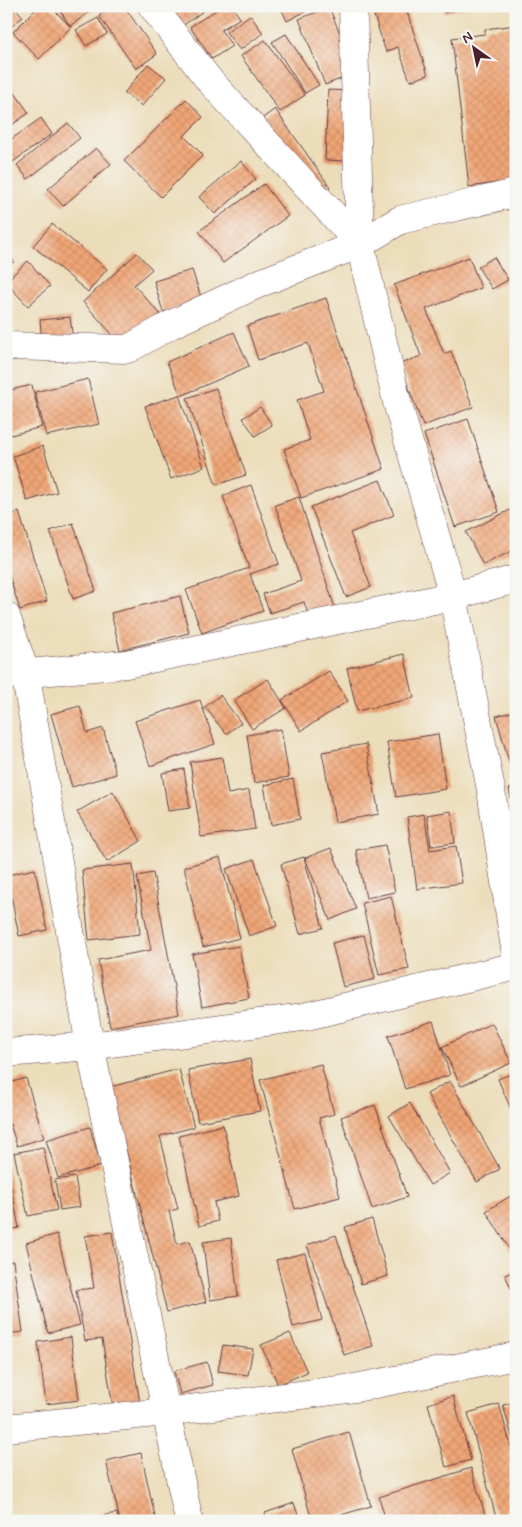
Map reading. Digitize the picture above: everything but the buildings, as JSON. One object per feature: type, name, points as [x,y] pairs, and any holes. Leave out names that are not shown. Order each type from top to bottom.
[{"type":"street","points":[[152,6],[208,80],[360,244]]},
{"type":"street","points":[[353,6],[360,244],[397,402],[453,596],[491,790],[516,956]]},
{"type":"street","points":[[6,346],[128,349],[172,324],[260,283],[360,244],[400,220],[516,193]]},
{"type":"street","points":[[16,674],[126,664],[453,596],[516,579]]},
{"type":"street","points":[[6,616],[90,1046],[189,1521]]},
{"type":"street","points":[[6,1053],[90,1046],[303,1017],[516,966]]},
{"type":"street","points":[[6,1428],[166,1412],[355,1388],[516,1356]]}]
